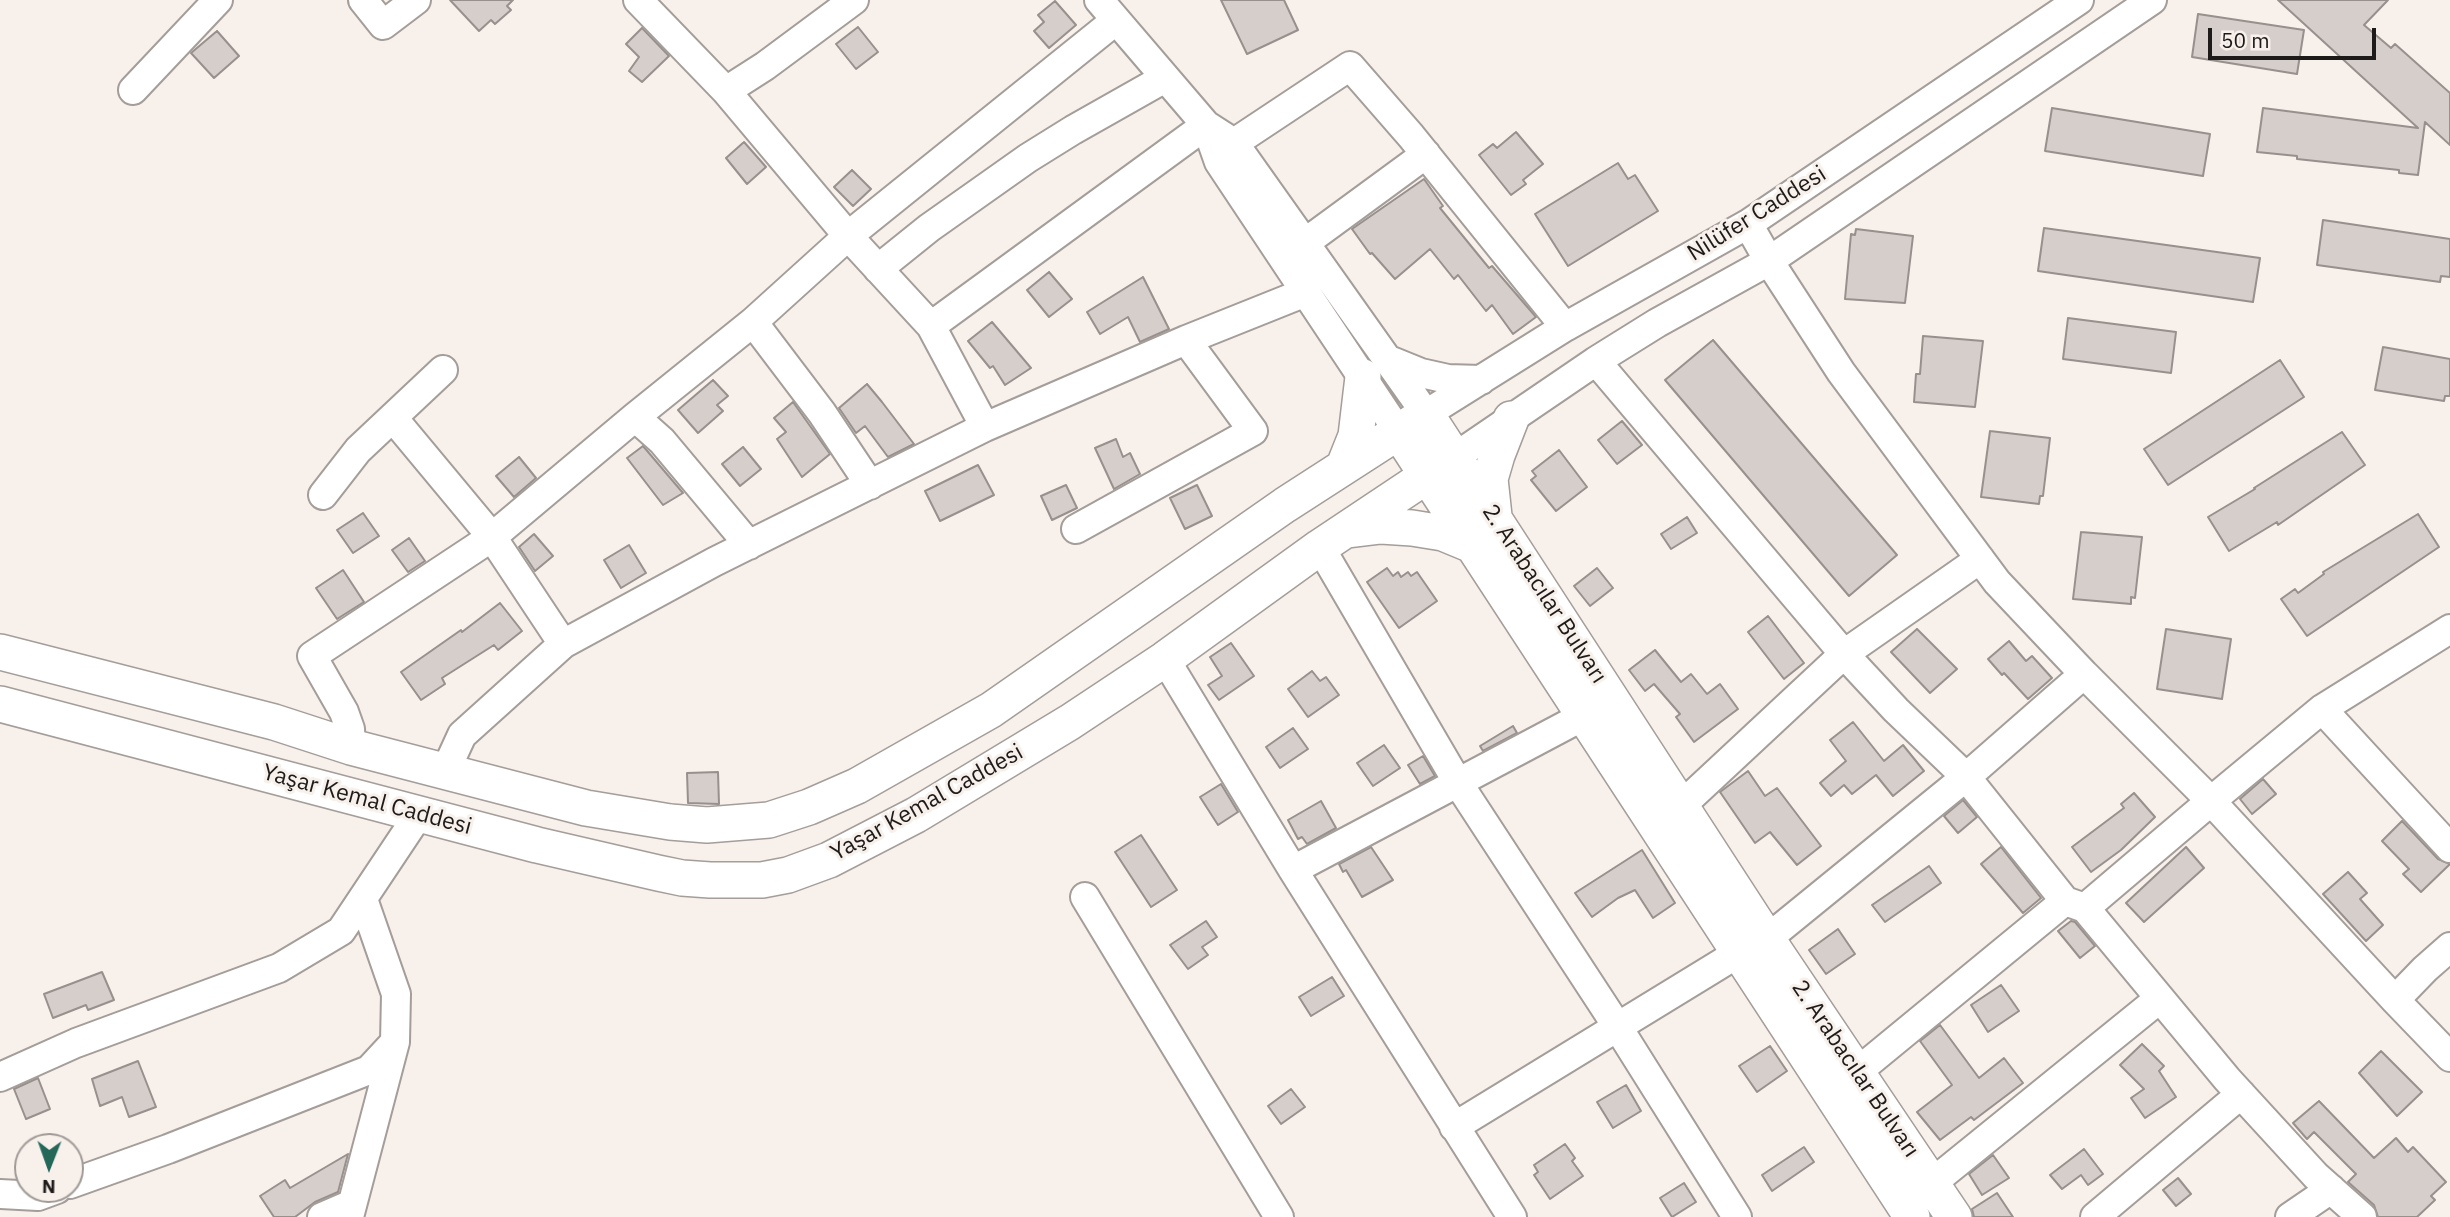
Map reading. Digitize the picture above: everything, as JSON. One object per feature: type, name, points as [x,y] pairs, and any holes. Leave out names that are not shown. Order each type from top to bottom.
[{"type":"main road","points":[[1343,466],[1356,436],[1376,369]]},
{"type":"main road","points":[[1494,516],[1490,479],[1511,419]]},
{"type":"main road","points":[[1412,423],[1426,476],[1754,945],[1912,1217]]},
{"type":"main road","name":"2. Arabacılar Bulvarı","points":[[1412,423],[1455,457],[1682,805],[1754,945],[1857,1072],[1954,1217]]},
{"type":"main road","name":"Yaşar Kemal Caddesi","points":[[0,652],[274,722],[351,747],[586,808],[670,822],[736,824],[769,820],[809,807],[857,786],[991,710],[1343,466],[1412,423]]},
{"type":"main road","name":"Yaşar Kemal Caddesi","points":[[0,704],[537,845],[682,878],[737,882],[788,876],[829,860],[916,815],[1070,722],[1165,659],[1332,538],[1455,457]]},
{"type":"main road","points":[[1332,538],[1381,526],[1443,533],[1472,545]]},
{"type":"street","points":[[133,90],[218,0]]},
{"type":"street","points":[[363,0],[383,25],[415,0]]},
{"type":"street","points":[[638,0],[726,91],[848,236],[931,326],[985,427]]},
{"type":"street","points":[[726,91],[765,66],[854,0]]},
{"type":"street","name":"Nilüfer Caddesi","points":[[1412,423],[1564,327],[1748,224],[2079,0]]},
{"type":"street","points":[[1455,457],[1596,360],[1769,261],[2152,0]]},
{"type":"street","points":[[351,747],[350,729],[344,712],[312,656],[492,537],[754,322],[1104,6]]},
{"type":"street","name":"2. Arabacılar Bulvarı","points":[[1104,6],[1206,125],[1234,143],[1306,242],[1376,369],[1412,423]]},
{"type":"street","points":[[1234,143],[1350,66],[1426,154],[1564,327]]},
{"type":"street","points":[[878,269],[929,228],[1018,165],[1073,130],[1165,78]]},
{"type":"street","points":[[931,326],[1206,125],[1219,162],[1306,292],[1376,369],[1482,380]]},
{"type":"street","points":[[1306,242],[1426,154]]},
{"type":"street","points":[[1748,224],[1841,372],[1997,582],[2211,801],[2450,1057]]},
{"type":"street","points":[[445,772],[461,735],[563,643],[749,545],[985,427],[1186,340],[1306,292]]},
{"type":"street","points":[[754,322],[822,413],[870,485]]},
{"type":"street","points":[[1076,529],[1252,431],[1186,340]]},
{"type":"street","points":[[1596,360],[1844,653],[1896,710],[1966,777],[2241,1094],[2330,1189],[2362,1217]]},
{"type":"street","points":[[323,495],[358,450],[443,370]]},
{"type":"street","points":[[635,417],[662,441],[749,545]]},
{"type":"street","points":[[393,418],[492,537],[563,643]]},
{"type":"street","points":[[1332,538],[1458,783],[1617,1026],[1737,1217]]},
{"type":"street","points":[[1682,805],[1844,653],[1980,559]]},
{"type":"street","points":[[1857,1072],[2211,801],[2322,709],[2450,629]]},
{"type":"street","points":[[1165,659],[1293,870],[1512,1217]]},
{"type":"street","points":[[1454,1127],[1754,945],[1966,777],[2084,674]]},
{"type":"street","points":[[2322,709],[2450,848]]},
{"type":"street","points":[[1293,870],[1576,720]]},
{"type":"street","points":[[0,1077],[76,1043],[279,968],[341,931],[419,814]]},
{"type":"street","points":[[1085,897],[1279,1217]]},
{"type":"street","points":[[322,1217],[350,1211],[396,1042],[396,994],[363,899]]},
{"type":"street","points":[[2395,1000],[2450,947]]},
{"type":"street","points":[[1932,1183],[2159,999]]},
{"type":"street","points":[[84,1179],[369,1070],[396,1042]]},
{"type":"street","points":[[2095,1217],[2241,1094]]},
{"type":"street","points":[[2290,1217],[2330,1189]]},
{"type":"building","points":[[450,0],[513,0],[507,6],[511,10],[495,24],[491,20],[479,31]]},
{"type":"building","points":[[1221,0],[1284,0],[1298,30],[1247,54]]},
{"type":"building","points":[[2278,0],[2388,0],[2364,25],[2391,48],[2395,44],[2450,93],[2450,145],[2425,122],[2418,175],[2399,173],[2399,170],[2257,152],[2263,108],[2418,128]]},
{"type":"building","points":[[1055,1],[1076,25],[1049,48],[1034,31],[1044,22],[1038,15]]},
{"type":"building","points":[[2198,14],[2304,30],[2297,74],[2192,57]]},
{"type":"building","points":[[858,27],[878,52],[856,69],[836,44]]},
{"type":"building","points":[[642,28],[669,56],[642,82],[629,71],[639,57],[626,44]]},
{"type":"building","points":[[217,31],[239,56],[214,78],[191,53]]},
{"type":"building","points":[[2052,108],[2210,134],[2203,176],[2045,151]]},
{"type":"building","points":[[1516,132],[1543,164],[1523,180],[1526,184],[1511,195],[1479,155],[1493,144],[1497,148]]},
{"type":"building","points":[[744,142],[766,167],[747,184],[726,158]]},
{"type":"building","points":[[1618,163],[1628,179],[1635,175],[1658,211],[1568,266],[1535,214]]},
{"type":"building","points":[[852,170],[871,189],[853,206],[834,187]]},
{"type":"building","points":[[1424,179],[1443,206],[1440,208],[1489,268],[1492,266],[1536,317],[1513,334],[1492,305],[1486,311],[1458,275],[1454,279],[1430,249],[1395,279],[1372,253],[1370,254],[1352,229]]},
{"type":"building","points":[[2323,220],[2450,239],[2450,277],[2441,276],[2440,282],[2317,265]]},
{"type":"building","points":[[2044,228],[2260,258],[2253,302],[2038,271]]},
{"type":"building","points":[[1856,229],[1913,236],[1905,303],[1845,299],[1851,234],[1855,235]]},
{"type":"building","points":[[1049,272],[1072,299],[1049,317],[1027,290]]},
{"type":"building","points":[[1143,277],[1169,329],[1140,342],[1128,317],[1100,334],[1087,312]]},
{"type":"building","points":[[2068,318],[2176,332],[2171,373],[2063,359]]},
{"type":"building","points":[[992,322],[1031,368],[1005,385],[993,366],[990,368],[968,341]]},
{"type":"building","points":[[1923,336],[1983,341],[1975,407],[1914,402],[1916,374],[1920,374]]},
{"type":"building","points":[[1713,340],[1897,555],[1849,596],[1665,380]]},
{"type":"building","points":[[2383,347],[2450,359],[2450,396],[2445,396],[2444,401],[2375,390]]},
{"type":"building","points":[[2280,360],[2304,397],[2168,485],[2144,449]]},
{"type":"building","points":[[713,380],[728,396],[717,405],[723,411],[698,433],[678,410]]},
{"type":"building","points":[[867,384],[914,444],[888,457],[865,426],[856,433],[839,408]]},
{"type":"building","points":[[793,402],[830,454],[802,477],[777,439],[786,432],[774,418]]},
{"type":"building","points":[[1622,421],[1642,445],[1617,464],[1598,440]]},
{"type":"building","points":[[1990,431],[2050,438],[2043,496],[2040,496],[2039,504],[1981,497]]},
{"type":"building","points":[[2342,432],[2365,465],[2278,525],[2277,522],[2229,551],[2208,517]]},
{"type":"building","points":[[1116,439],[1123,457],[1130,453],[1140,474],[1114,489],[1095,448]]},
{"type":"building","points":[[643,446],[683,493],[663,505],[627,458]]},
{"type":"building","points":[[743,447],[761,469],[740,486],[722,464]]},
{"type":"building","points":[[1559,450],[1587,487],[1556,511],[1531,480],[1536,476],[1532,471]]},
{"type":"building","points":[[519,457],[536,478],[514,497],[496,476]]},
{"type":"building","points":[[978,465],[994,495],[940,521],[925,491]]},
{"type":"building","points":[[1066,485],[1077,508],[1052,520],[1041,496]]},
{"type":"building","points":[[1197,485],[1212,516],[1185,529],[1170,498]]},
{"type":"building","points":[[363,513],[379,536],[353,553],[337,530]]},
{"type":"building","points":[[2418,514],[2439,547],[2307,636],[2281,599],[2295,589],[2298,593],[2324,574],[2323,572]]},
{"type":"building","points":[[1687,517],[1697,533],[1671,549],[1661,534]]},
{"type":"building","points":[[2081,532],[2142,537],[2135,598],[2131,597],[2131,604],[2073,599]]},
{"type":"building","points":[[534,534],[553,556],[535,571],[519,547]]},
{"type":"building","points":[[409,538],[425,561],[408,572],[392,550]]},
{"type":"building","points":[[629,545],[646,573],[621,588],[604,560]]},
{"type":"building","points":[[1387,568],[1393,576],[1398,572],[1401,577],[1408,572],[1411,576],[1417,572],[1437,601],[1399,628],[1367,582]]},
{"type":"building","points":[[1597,568],[1613,588],[1590,606],[1574,586]]},
{"type":"building","points":[[343,570],[364,602],[337,619],[316,588]]},
{"type":"building","points":[[500,603],[522,631],[498,650],[494,645],[442,678],[445,684],[421,700],[401,672]]},
{"type":"building","points":[[1768,616],[1804,663],[1784,679],[1748,632]]},
{"type":"building","points":[[1917,629],[1957,669],[1930,693],[1891,652]]},
{"type":"building","points":[[2166,629],[2231,639],[2222,699],[2157,689]]},
{"type":"building","points":[[2009,641],[2026,661],[2032,656],[2052,678],[2028,699],[1988,659]]},
{"type":"building","points":[[1231,643],[1254,676],[1219,700],[1208,685],[1222,676],[1210,657]]},
{"type":"building","points":[[1655,650],[1681,682],[1691,674],[1707,694],[1720,684],[1738,709],[1694,742],[1676,717],[1680,714],[1654,684],[1645,691],[1629,670]]},
{"type":"building","points":[[1312,671],[1320,681],[1326,677],[1339,695],[1308,717],[1288,689]]},
{"type":"building","points":[[1853,722],[1884,761],[1903,745],[1924,771],[1893,796],[1876,775],[1852,794],[1844,785],[1831,796],[1820,783],[1846,761],[1830,740]]},
{"type":"building","points":[[1513,726],[1517,733],[1483,751],[1480,746]]},
{"type":"building","points":[[1293,728],[1308,749],[1280,768],[1266,747]]},
{"type":"building","points":[[1384,745],[1400,768],[1373,786],[1357,763]]},
{"type":"building","points":[[1423,756],[1435,776],[1420,784],[1408,765]]},
{"type":"building","points":[[1748,771],[1765,796],[1777,788],[1821,846],[1797,865],[1770,832],[1755,843],[1720,792]]},
{"type":"building","points":[[718,772],[719,804],[688,803],[687,773]]},
{"type":"building","points":[[2263,779],[2276,794],[2252,814],[2240,799]]},
{"type":"building","points":[[1221,784],[1238,812],[1218,825],[1200,797]]},
{"type":"building","points":[[2134,793],[2155,817],[2121,850],[2091,872],[2072,847],[2124,808],[2121,804]]},
{"type":"building","points":[[1963,800],[1977,817],[1958,833],[1944,816]]},
{"type":"building","points":[[1321,801],[1336,828],[1307,844],[1302,837],[1298,839],[1288,820]]},
{"type":"building","points":[[2402,821],[2438,859],[2450,864],[2421,892],[2403,874],[2409,869],[2382,841]]},
{"type":"building","points":[[1141,835],[1177,890],[1151,907],[1115,852]]},
{"type":"building","points":[[1371,847],[1393,880],[1362,897],[1346,870],[1343,872],[1339,864]]},
{"type":"building","points":[[2001,847],[2041,898],[2023,913],[1981,864]]},
{"type":"building","points":[[2186,847],[2204,868],[2144,922],[2126,903]]},
{"type":"building","points":[[1642,850],[1675,903],[1653,918],[1635,890],[1618,898],[1592,917],[1575,893]]},
{"type":"building","points":[[1929,866],[1941,883],[1885,922],[1872,905]]},
{"type":"building","points":[[2348,872],[2367,893],[2360,899],[2383,925],[2366,941],[2323,894]]},
{"type":"building","points":[[1206,921],[1217,937],[1202,947],[1208,955],[1188,969],[1170,945]]},
{"type":"building","points":[[2071,921],[2075,922],[2095,946],[2080,958],[2058,931]]},
{"type":"building","points":[[1838,929],[1855,954],[1826,974],[1809,950]]},
{"type":"building","points":[[102,972],[114,1000],[88,1010],[86,1005],[53,1018],[44,994]]},
{"type":"building","points":[[1332,977],[1344,996],[1311,1016],[1299,997]]},
{"type":"building","points":[[2001,985],[2019,1011],[1988,1032],[1971,1005]]},
{"type":"building","points":[[1940,1025],[1979,1078],[2004,1058],[2023,1083],[1974,1120],[1971,1117],[1940,1140],[1917,1112],[1952,1085],[1920,1041]]},
{"type":"building","points":[[2142,1044],[2164,1066],[2159,1071],[2176,1097],[2145,1118],[2131,1098],[2144,1089],[2120,1065]]},
{"type":"building","points":[[1770,1046],[1787,1071],[1757,1092],[1739,1066]]},
{"type":"building","points":[[2381,1051],[2422,1092],[2397,1116],[2359,1073]]},
{"type":"building","points":[[138,1061],[156,1107],[129,1117],[122,1097],[100,1106],[92,1079]]},
{"type":"building","points":[[38,1078],[50,1109],[26,1119],[14,1089]]},
{"type":"building","points":[[1626,1085],[1641,1111],[1613,1128],[1597,1102]]},
{"type":"building","points":[[1291,1089],[1305,1107],[1281,1124],[1268,1106]]},
{"type":"building","points":[[2319,1101],[2374,1158],[2396,1138],[2408,1152],[2413,1147],[2446,1182],[2431,1196],[2435,1200],[2417,1217],[2378,1217],[2374,1205],[2348,1182],[2356,1174],[2314,1132],[2307,1139],[2293,1123]]},
{"type":"building","points":[[1565,1144],[1575,1158],[1572,1161],[1583,1176],[1550,1199],[1534,1175],[1538,1172],[1534,1165]]},
{"type":"building","points":[[1804,1147],[1814,1162],[1772,1191],[1762,1175]]},
{"type":"building","points":[[2084,1149],[2103,1174],[2088,1185],[2081,1175],[2062,1189],[2050,1175]]},
{"type":"building","points":[[348,1154],[338,1192],[315,1202],[295,1217],[274,1217],[260,1196],[285,1180],[290,1188]]},
{"type":"building","points":[[1993,1155],[2009,1178],[1982,1195],[1969,1174]]},
{"type":"building","points":[[2178,1178],[2191,1194],[2176,1206],[2163,1190]]},
{"type":"building","points":[[1684,1183],[1696,1202],[1672,1217],[1660,1198]]},
{"type":"building","points":[[1997,1193],[2013,1217],[1974,1217],[1972,1209]]}]
